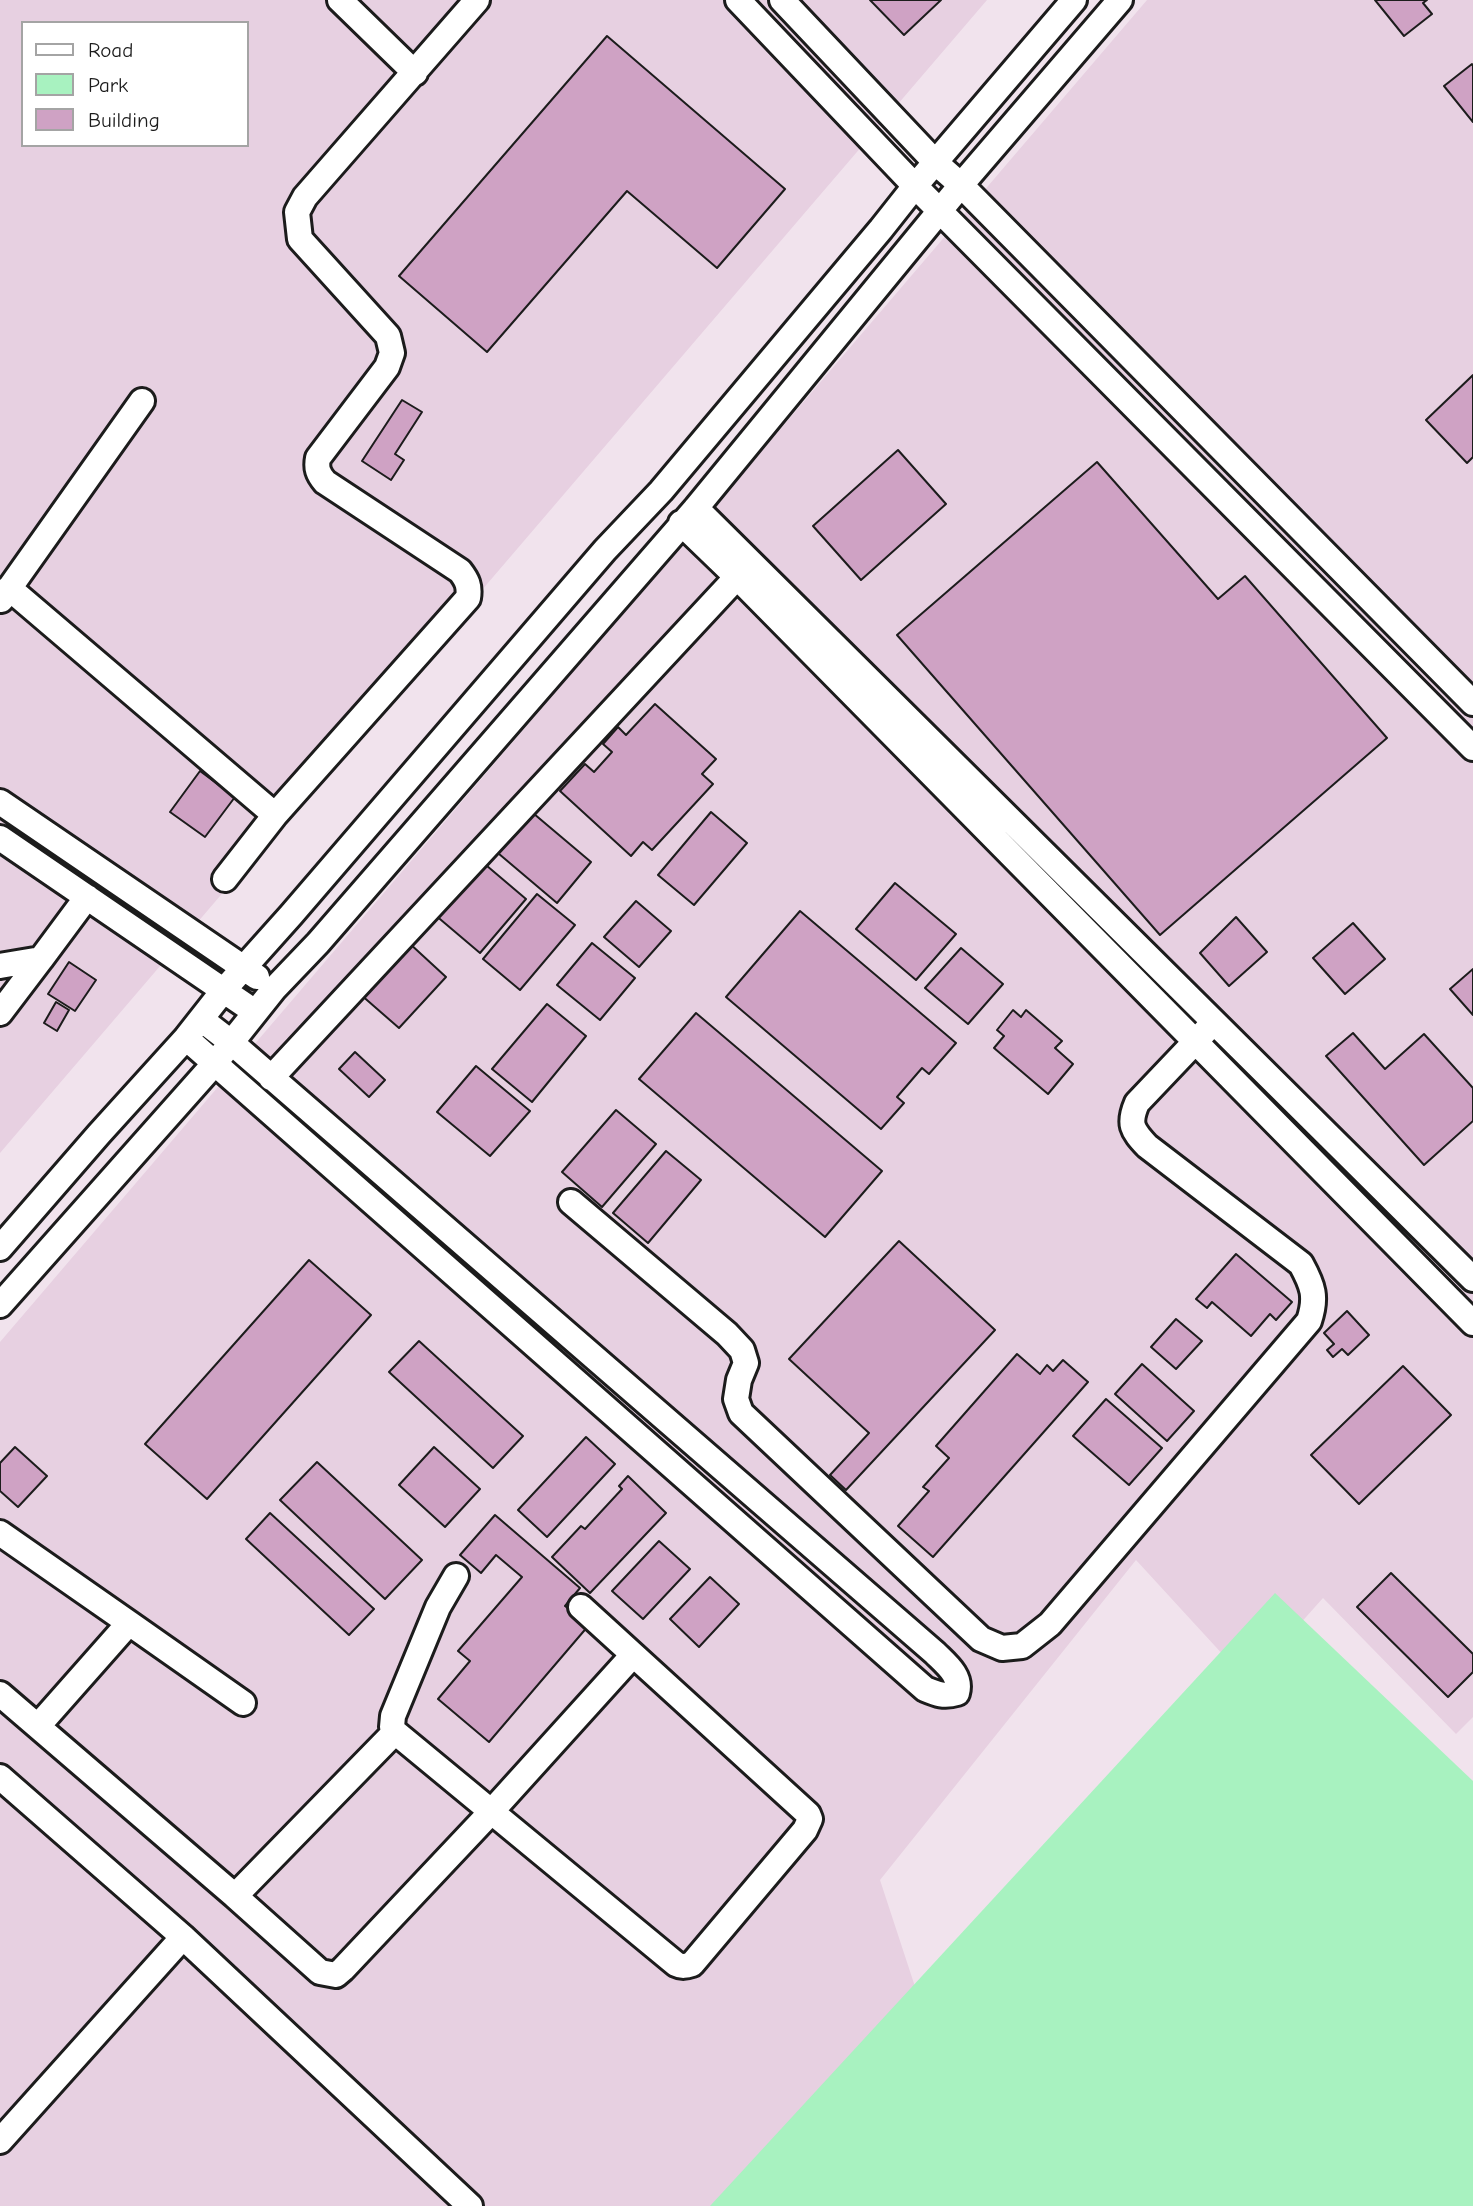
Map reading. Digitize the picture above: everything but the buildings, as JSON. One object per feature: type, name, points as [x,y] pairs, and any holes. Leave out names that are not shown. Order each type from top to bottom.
[{"type":"street","points":[[340,0],[415,73]]},
{"type":"street","points":[[225,879],[275,815],[468,598],[470,588],[460,571],[319,476],[316,466],[323,449],[387,367],[392,353],[388,337],[300,239],[297,212],[305,197],[477,0]]},
{"type":"street","points":[[738,0],[915,186],[1472,746]]},
{"type":"street","points":[[782,0],[936,163],[961,185],[1473,704]]},
{"type":"street","points":[[0,1248],[193,1029],[605,550],[661,491],[1074,0]]},
{"type":"street","points":[[0,1305],[215,1063],[274,989],[327,932],[689,516],[940,210],[1120,0]]},
{"type":"street","points":[[142,401],[4,594],[275,815]]},
{"type":"street","points":[[689,516],[737,577],[1473,1323]]},
{"type":"street","points":[[689,516],[1214,1022],[1473,1279]]},
{"type":"street","points":[[271,1078],[737,577]]},
{"type":"street","points":[[0,802],[274,989]]},
{"type":"street","points":[[0,838],[255,1012]]},
{"type":"street","points":[[0,1013],[87,897]]},
{"type":"street","points":[[0,966],[41,959]]},
{"type":"street","points":[[571,1202],[727,1334],[742,1350],[746,1363],[736,1399],[741,1413],[981,1639],[1002,1648],[1022,1646],[1050,1624],[1309,1321],[1314,1305],[1312,1285],[1301,1264],[1147,1146],[1135,1133],[1131,1117],[1137,1103],[1214,1022]]},
{"type":"street","points":[[193,1029],[232,1043],[935,1653],[951,1669],[959,1686],[957,1693],[939,1695],[925,1689],[215,1063],[193,1029]]},
{"type":"street","points":[[0,1533],[243,1703]]},
{"type":"street","points":[[456,1576],[438,1607],[393,1716],[394,1732],[676,1964],[681,1967],[692,1964],[805,1830],[810,1819],[580,1607]]},
{"type":"street","points":[[38,1726],[129,1623]]},
{"type":"street","points":[[0,1694],[320,1972],[336,1975],[491,1812],[633,1655]]},
{"type":"street","points":[[235,1896],[394,1732]]},
{"type":"street","points":[[0,1777],[183,1937],[470,2206]]},
{"type":"street","points":[[0,2141],[183,1937]]},
{"type":"shaded area","points":[[0,0],[987,0],[0,1153]]},
{"type":"shaded area","points":[[1147,0],[1473,0],[1473,1717],[1456,1734],[1323,1598],[1248,1682],[1136,1560],[880,1880],[967,2145],[899,2206],[0,2206],[0,1342]]},
{"type":"green space","points":[[1275,1593],[1473,1781],[1473,2206],[710,2206]]}]
